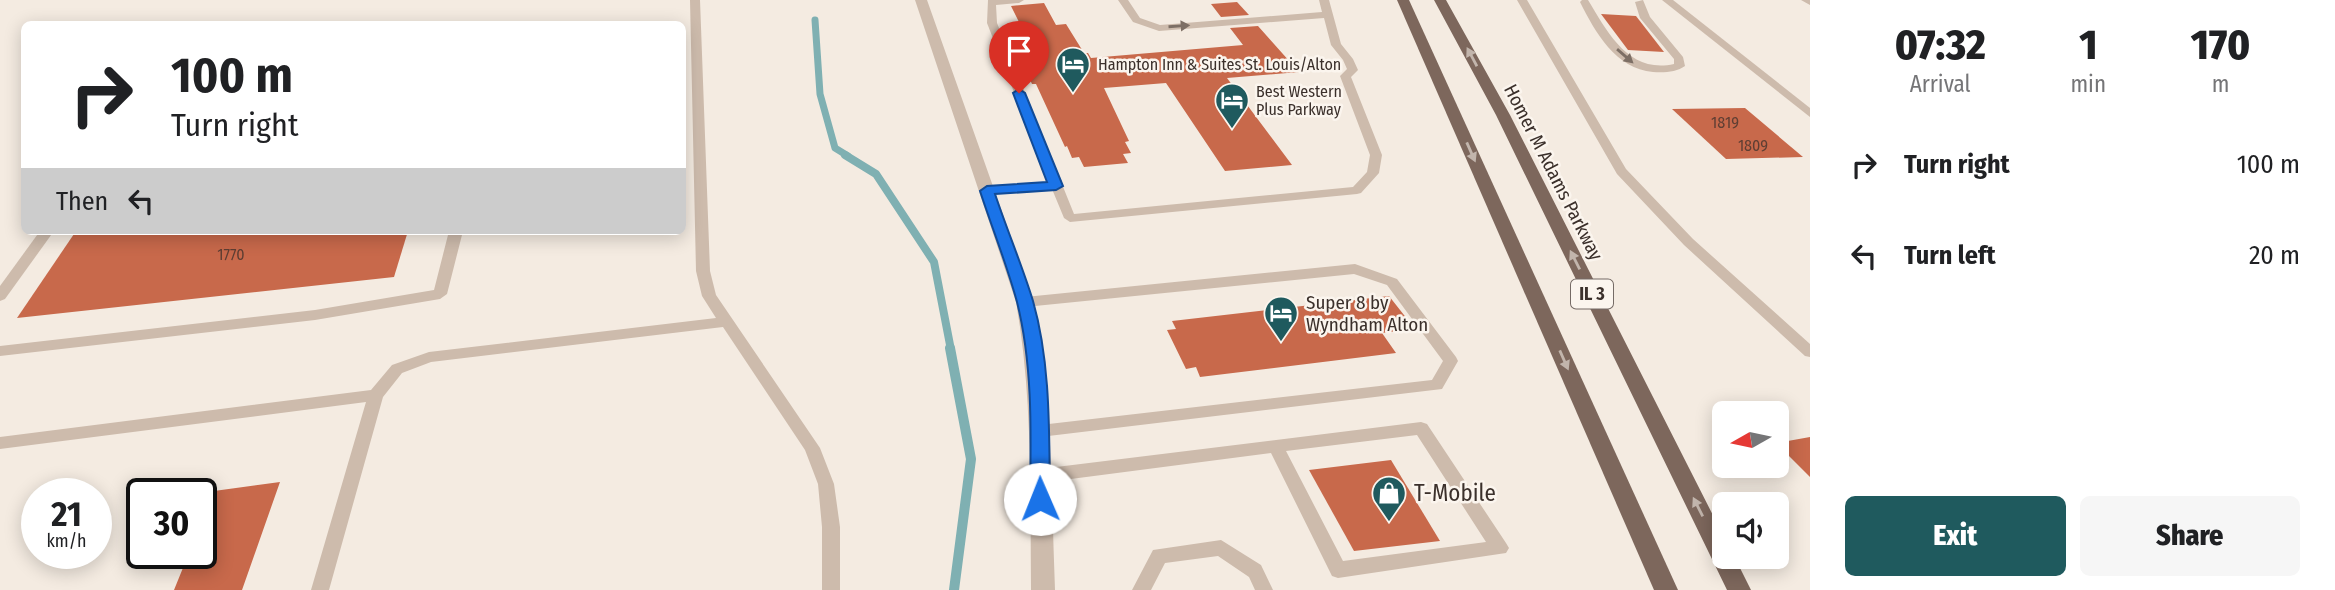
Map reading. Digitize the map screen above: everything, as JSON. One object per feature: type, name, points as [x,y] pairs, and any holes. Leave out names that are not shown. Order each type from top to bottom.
[{"type":"main road","name":"IL 3","points":[[1403,0],[1666,590]]},
{"type":"main road","name":"Homer M Adams Parkway","points":[[1440,0],[1503,116],[1739,590]]},
{"type":"street","points":[[921,0],[1025,302],[1034,349],[1040,431],[1043,590]]},
{"type":"lane","points":[[695,0],[689,33],[703,271],[709,296],[812,448],[826,484],[831,527],[831,590]]},
{"type":"lane","points":[[1019,0],[991,2],[992,23],[1070,218],[1357,190],[1373,173],[1376,155],[1345,76],[1353,70],[1348,59],[1335,45],[1324,0]]},
{"type":"lane","points":[[1123,0],[1136,20],[1159,28],[1328,16]]},
{"type":"lane","points":[[1521,0],[1621,171],[1642,196],[1689,242],[1810,352]]},
{"type":"lane","points":[[1667,0],[1810,114]]},
{"type":"lane","points":[[1585,2],[1591,16],[1622,57],[1647,68],[1671,70],[1681,66],[1679,59],[1645,18],[1640,2]]},
{"type":"lane","points":[[987,191],[1056,186]]},
{"type":"lane","points":[[0,296],[44,235]]},
{"type":"lane","points":[[0,351],[315,315],[440,294],[455,235]]},
{"type":"lane","points":[[1025,302],[1355,269],[1392,282],[1451,361],[1437,385],[1040,431]]},
{"type":"lane","points":[[320,590],[376,395],[397,369],[429,357],[726,322]]},
{"type":"lane","points":[[0,443],[376,395]]},
{"type":"lane","points":[[1040,476],[1275,446],[1421,428],[1500,548],[1338,570],[1275,446]]},
{"type":"lane","points":[[1141,590],[1160,556],[1221,548],[1255,570],[1264,590]]},
{"type":"building","points":[[1237,2],[1249,15],[1221,17],[1211,4]]},
{"type":"building","points":[[1044,3],[1056,25],[1066,24],[1084,53],[1088,53],[1091,58],[1243,45],[1230,28],[1258,26],[1299,72],[1227,78],[1292,165],[1225,171],[1166,83],[1104,88],[1129,141],[1125,142],[1131,153],[1123,154],[1128,163],[1084,167],[1079,157],[1072,158],[1067,146],[1065,147],[1036,84],[1032,84],[1020,58],[1024,58],[1013,28],[1022,28],[1011,6]]},
{"type":"building","points":[[1601,14],[1636,16],[1664,52],[1628,50]]},
{"type":"building","points":[[1745,108],[1803,157],[1726,159],[1672,109]]},
{"type":"building","points":[[73,235],[407,235],[394,277],[17,318]]},
{"type":"building","name":"Super 8 by Wyndham Alton","points":[[1389,296],[1415,329],[1382,333],[1396,353],[1200,377],[1196,367],[1186,369],[1167,330],[1176,329],[1172,321]]},
{"type":"building","points":[[1810,437],[1810,477],[1789,456],[1789,441]]},
{"type":"building","points":[[1391,460],[1440,541],[1354,551],[1309,470]]},
{"type":"building","points":[[280,482],[242,590],[174,590],[183,569],[217,569],[217,491]]},
{"type":"waterway","points":[[815,20],[820,94],[835,148],[848,156]]},
{"type":"waterway","points":[[845,155],[876,174],[934,262],[951,350]]},
{"type":"waterway","points":[[950,348],[971,459],[954,590]]},
{"type":"place","name":"Hampton Inn & Suites St. Louis/Alton","points":[[1073,94]]},
{"type":"place","name":"Best Western Plus Parkway","points":[[1232,130]]},
{"type":"place","name":"Super 8 by Wyndham Alton","points":[[1281,343]]},
{"type":"place","name":"T-Mobile","points":[[1389,523]]},
{"type":"route","points":[[1019,93],[1056,186],[987,191],[1025,302],[1034,349],[1040,431],[1040,499]]}]
